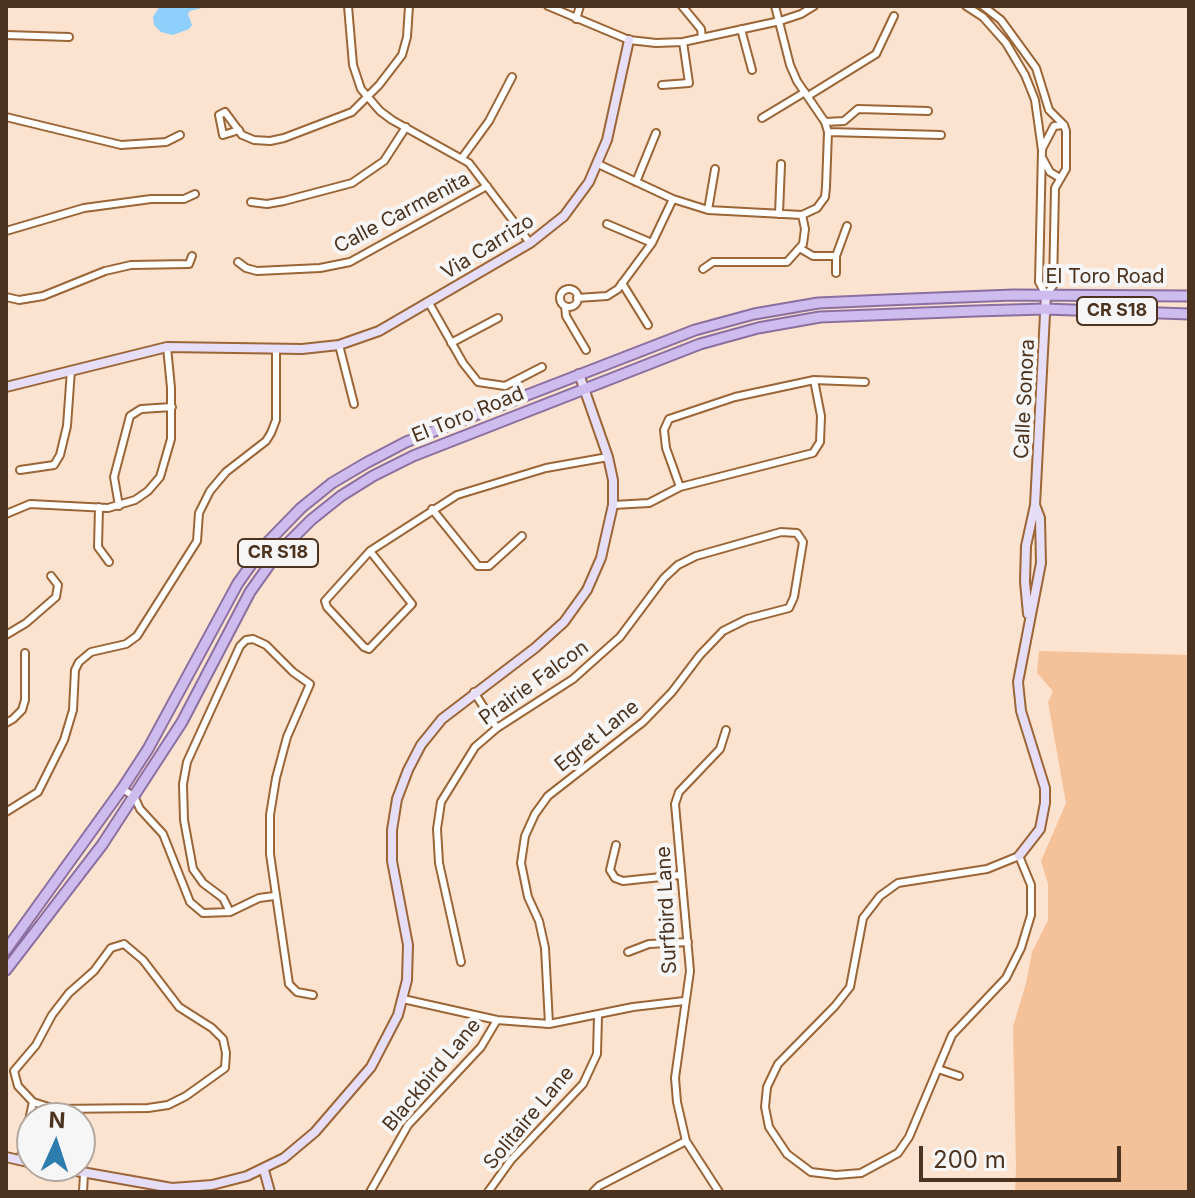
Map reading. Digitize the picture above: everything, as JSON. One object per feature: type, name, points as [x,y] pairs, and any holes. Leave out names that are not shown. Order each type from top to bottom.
[{"type":"main road","name":"El Toro Road","points":[[6,950],[148,749],[238,583],[266,544],[301,508],[332,483],[406,442],[695,330],[754,314],[818,303],[1046,295],[1189,296]]},
{"type":"main road","name":"El Toro Road","points":[[6,970],[102,845],[134,796],[182,722],[250,592],[277,554],[341,496],[413,456],[700,344],[773,325],[820,317],[1045,309],[1189,314]]},
{"type":"street","points":[[348,6],[353,65],[367,97],[380,111],[462,158],[530,243]]},
{"type":"street","points":[[239,130],[254,140],[284,138],[346,115],[367,97],[402,55],[407,37],[409,6]]},
{"type":"street","points":[[548,6],[629,40],[656,43],[683,42],[780,21],[814,6]]},
{"type":"street","points":[[576,19],[580,6]]},
{"type":"street","points":[[682,6],[701,29],[702,38]]},
{"type":"street","points":[[598,164],[673,199],[708,210],[802,215],[817,208],[825,197],[828,132],[790,65],[775,6]]},
{"type":"street","name":"Calle Sonora","points":[[966,6],[983,17],[1006,43],[1025,75],[1035,100],[1042,153],[1039,282],[1046,295],[1035,505],[1026,546],[1029,619]]},
{"type":"street","points":[[983,6],[1001,20],[1036,68],[1049,110],[1064,125]]},
{"type":"street","points":[[762,118],[876,54],[894,16]]},
{"type":"street","points":[[741,29],[752,70]]},
{"type":"street","points":[[6,35],[69,37]]},
{"type":"street","name":"Via Carrizo","points":[[6,387],[167,347],[339,345],[379,331],[530,243],[564,216],[598,164],[607,140],[629,40]]},
{"type":"street","points":[[662,85],[689,83],[683,42]]},
{"type":"street","points":[[462,158],[489,121],[512,77]]},
{"type":"street","points":[[825,122],[844,121],[858,109],[928,111]]},
{"type":"street","points":[[6,117],[121,145],[166,142],[180,135]]},
{"type":"street","points":[[849,117],[850,131]]},
{"type":"street","points":[[1060,178],[1050,172],[1042,153],[1054,126],[1064,125]]},
{"type":"street","name":"Calle Sonora","points":[[1046,295],[1053,286],[1055,188],[1067,160],[1064,125]]},
{"type":"street","points":[[251,202],[267,204],[284,201],[352,183],[384,161],[406,127]]},
{"type":"street","points":[[828,132],[941,135]]},
{"type":"street","points":[[636,182],[656,133]]},
{"type":"street","points":[[779,214],[781,164]]},
{"type":"street","points":[[708,210],[715,169]]},
{"type":"street","name":"Calle Carmenita","points":[[238,262],[257,271],[320,268],[350,262],[487,186]]},
{"type":"street","points":[[6,231],[84,208],[151,199],[184,199],[195,194]]},
{"type":"street","points":[[577,298],[607,296],[622,283],[652,243],[673,199]]},
{"type":"street","points":[[703,269],[713,262],[787,262],[801,249],[805,236],[802,215]]},
{"type":"street","points":[[607,224],[652,243]]},
{"type":"street","points":[[836,273],[836,256],[847,226]]},
{"type":"street","points":[[801,249],[813,256],[836,256]]},
{"type":"street","points":[[6,297],[19,300],[43,296],[105,271],[131,265],[189,264],[192,256]]},
{"type":"street","points":[[622,283],[648,325]]},
{"type":"street","points":[[577,298],[572,290],[562,292],[560,302],[565,306],[566,316],[586,350]]},
{"type":"street","points":[[565,306],[575,304],[577,298]]},
{"type":"street","name":"Via Carrizo","points":[[429,303],[469,374],[478,382],[505,386],[542,367]]},
{"type":"street","points":[[451,343],[498,318]]},
{"type":"street","points":[[339,345],[354,404]]},
{"type":"street","points":[[6,514],[30,504],[119,506],[148,491],[160,477],[171,439],[167,347]]},
{"type":"street","points":[[6,812],[38,792],[64,740],[73,710],[75,670],[79,662],[91,652],[126,644],[137,636],[197,541],[199,513],[210,491],[226,472],[266,441],[271,433],[276,420],[276,348]]},
{"type":"street","points":[[20,470],[54,465],[60,455],[67,426],[71,370]]},
{"type":"street","points":[[96,1176],[172,1190],[212,1185],[264,1170],[315,1132],[371,1067],[388,1039],[403,999],[408,945],[392,861],[392,830],[397,799],[414,757],[430,731],[474,692],[535,648],[564,622],[587,590],[601,558],[613,505],[613,480],[579,374]]},
{"type":"street","points":[[613,505],[649,503],[680,487],[813,453],[820,442],[821,416],[814,380]]},
{"type":"street","points":[[680,487],[666,448],[664,430],[669,419],[735,397],[814,380],[865,382]]},
{"type":"street","points":[[119,506],[114,477],[130,416],[141,409],[172,407]]},
{"type":"street","points":[[370,551],[412,604],[369,649],[327,607],[328,596],[370,551],[457,495],[546,468],[608,457]]},
{"type":"street","name":"Calle Sonora","points":[[1019,856],[1040,829],[1045,803],[1045,788],[1021,711],[1018,682],[1040,568],[1040,518],[1035,505]]},
{"type":"street","points":[[99,507],[98,547],[109,562]]},
{"type":"street","points":[[432,509],[478,566],[489,566],[522,536]]},
{"type":"street","name":"Prairie Falcon","points":[[461,962],[439,863],[437,829],[441,802],[475,747],[497,728],[573,679],[620,637],[664,578],[678,565],[696,556],[781,532],[797,533]]},
{"type":"street","name":"Egret Lane","points":[[549,1024],[545,948],[539,921],[528,897],[521,863],[525,836],[535,814],[548,796],[643,722],[723,631],[747,619],[789,608],[794,597],[803,542],[797,533]]},
{"type":"street","points":[[1026,573],[1040,568]]},
{"type":"street","points":[[6,635],[26,623],[56,597],[58,585],[51,576]]},
{"type":"street","points":[[230,912],[223,898],[203,883],[193,869],[184,820],[186,765],[240,646],[249,639],[266,645],[310,684],[287,737],[273,789],[270,854],[290,987],[297,992],[313,995]]},
{"type":"street","points":[[6,723],[22,710],[25,700],[25,653]]},
{"type":"street","points":[[474,692],[497,728]]},
{"type":"street","name":"Surfbird Lane","points":[[719,1192],[686,1141],[677,1102],[675,1078],[690,971],[675,804],[679,792],[692,776],[720,749],[726,730]]},
{"type":"street","points":[[122,789],[134,796],[140,809],[163,834],[190,902],[203,913],[230,912],[259,898],[274,896]]},
{"type":"street","points":[[616,845],[610,870],[615,878],[623,881],[680,875]]},
{"type":"street","points":[[1019,856],[1031,885],[1031,915],[1021,948],[1006,978],[952,1035],[909,1137],[898,1153],[861,1173],[836,1175],[811,1172],[787,1154],[769,1127],[765,1107],[767,1087],[778,1064],[850,987],[863,918],[880,896],[898,883],[987,869],[1019,856]]},
{"type":"street","points":[[628,952],[649,944],[688,942]]},
{"type":"street","points":[[33,1102],[18,1086],[14,1071],[36,1045],[52,1015],[69,993],[94,971],[111,948],[124,944],[158,977],[179,1007],[212,1028],[223,1039],[225,1068],[168,1105],[96,1108]]},
{"type":"street","points":[[403,999],[497,1020],[549,1024],[633,1007],[684,1001]]},
{"type":"street","name":"Solitaire Lane","points":[[488,1192],[511,1160],[583,1084],[597,1054],[598,1016]]},
{"type":"street","name":"Blackbird Lane","points":[[370,1192],[408,1125],[481,1047],[497,1020]]},
{"type":"street","points":[[938,1069],[959,1076]]},
{"type":"street","points":[[593,1192],[686,1141]]},
{"type":"street","points":[[264,1170],[270,1192]]},
{"type":"shaded area","points":[[1039,651],[1189,655],[1189,1192],[1015,1192],[1013,1027],[1032,952],[1048,920],[1048,884],[1041,861],[1066,803],[1048,702],[1053,691],[1037,673]]},
{"type":"water","points":[[160,6],[209,6],[190,11],[188,14],[192,25],[173,35],[161,32],[154,25],[153,17]]}]
